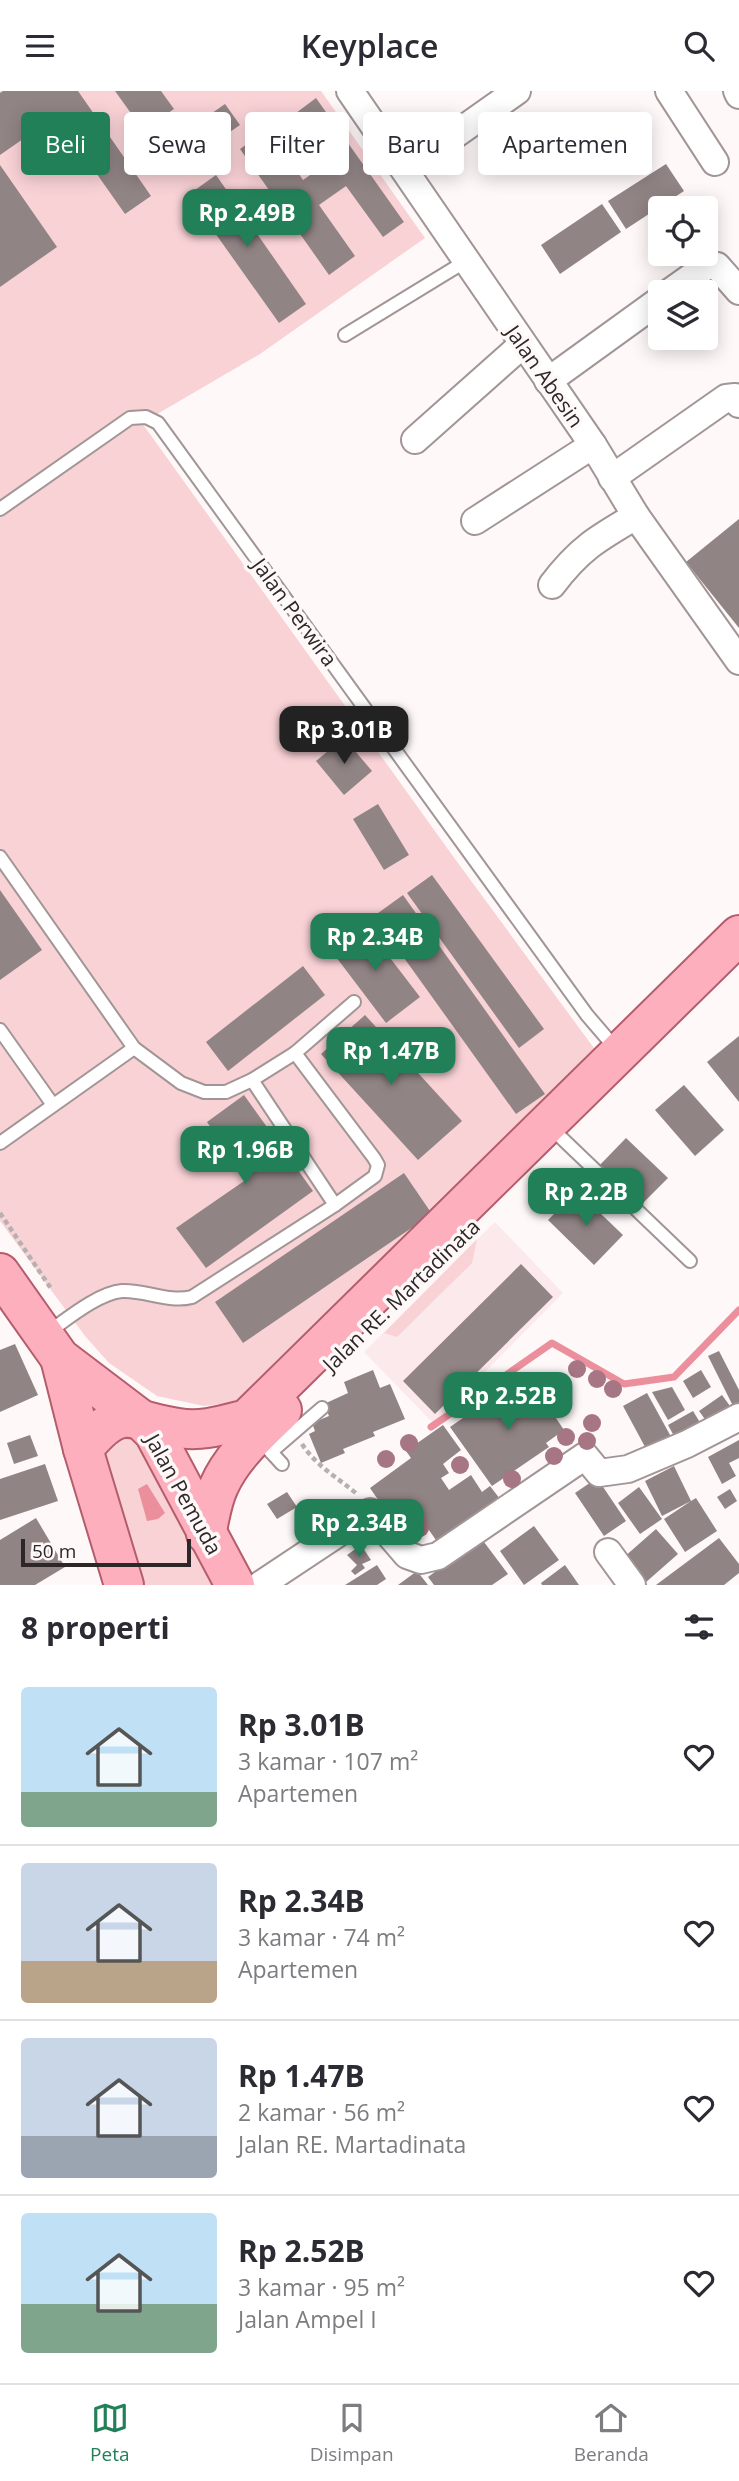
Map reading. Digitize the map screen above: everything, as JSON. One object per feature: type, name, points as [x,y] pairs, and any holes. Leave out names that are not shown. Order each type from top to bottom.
[{"type":"main road","points":[[680,1011],[739,935]]},
{"type":"main road","points":[[680,1011],[739,968]]},
{"type":"main road","name":"Jalan RE. Martadinata","points":[[139,1418],[177,1428],[207,1429],[247,1419],[555,1132],[680,1011]]},
{"type":"main road","name":"Jalan RE. Martadinata","points":[[206,1534],[217,1489],[227,1469],[263,1444],[555,1132]]},
{"type":"main road","points":[[0,1273],[58,1337],[83,1449],[124,1585]]},
{"type":"main road","name":"Jalan Pemuda","points":[[58,1337],[139,1418],[159,1442],[235,1585]]},
{"type":"main road","points":[[83,1449],[98,1431],[114,1420],[130,1416],[139,1418]]},
{"type":"street","name":"Jalan Abesin","points":[[350,91],[365,112]]},
{"type":"street","points":[[464,128],[517,91]]},
{"type":"street","points":[[669,91],[715,162]]},
{"type":"street","name":"Jalan Abesin","points":[[408,175],[522,345],[593,445],[636,516],[739,661]]},
{"type":"street","points":[[687,280],[708,265],[717,266],[739,291]]},
{"type":"street","points":[[548,381],[648,309]]},
{"type":"street","points":[[415,440],[522,345]]},
{"type":"street","points":[[612,478],[726,398],[734,397],[739,404]]},
{"type":"street","points":[[475,521],[593,445]]},
{"type":"street","points":[[552,585],[569,562],[587,546],[636,516]]},
{"type":"street","points":[[260,1585],[370,1512],[407,1555],[421,1560],[438,1556],[585,1456],[599,1473],[628,1469],[687,1444],[739,1417]]},
{"type":"street","points":[[608,1552],[632,1585]]},
{"type":"lane","points":[[345,335],[466,261]]},
{"type":"lane","name":"Jalan Perwira","points":[[0,509],[130,418],[146,417],[158,423],[579,1003],[627,1062]]},
{"type":"lane","points":[[0,857],[134,1048],[181,1083],[204,1092],[226,1092],[252,1080],[295,1053],[354,1002]]},
{"type":"lane","points":[[0,1030],[53,1105]]},
{"type":"lane","points":[[0,1143],[134,1048]]},
{"type":"lane","points":[[58,1337],[108,1294],[124,1291],[182,1300],[192,1297],[335,1205],[375,1176],[378,1165],[295,1053]]},
{"type":"lane","points":[[252,1080],[335,1205]]},
{"type":"lane","points":[[555,1132],[690,1261]]},
{"type":"lane","points":[[282,1464],[263,1444],[294,1432],[322,1408]]},
{"type":"lane","points":[[279,1585],[317,1560]]},
{"type":"path","points":[[0,1213],[58,1337]]},
{"type":"path","points":[[294,1432],[322,1468],[367,1501],[370,1512]]},
{"type":"shaded area","points":[[0,91],[321,91],[336,112],[245,112],[245,175],[349,175],[349,131],[363,150],[363,175],[380,175],[425,238],[260,354],[142,423],[599,1055],[237,1402],[204,1406],[157,1396],[109,1363],[85,1336],[0,1221]]},
{"type":"shaded area","points":[[495,1222],[563,1293],[434,1424],[364,1352]]},
{"type":"shaded area","points":[[477,1239],[472,1263],[397,1337],[384,1333]]},
{"type":"shaded area","points":[[140,1435],[218,1585],[137,1585],[100,1462],[105,1446],[112,1439]]},
{"type":"shaded area","points":[[147,1484],[165,1513],[158,1519],[147,1521],[138,1489]]},
{"type":"building","points":[[78,91],[93,112],[21,112],[21,140],[0,155],[0,93]]},
{"type":"building","points":[[115,91],[161,91],[174,109],[170,112],[130,112]]},
{"type":"building","points":[[316,98],[326,112],[297,112]]},
{"type":"building","points":[[225,104],[231,112],[214,112]]},
{"type":"building","points":[[231,112],[240,125],[231,131]]},
{"type":"building","points":[[110,137],[124,157],[124,175],[136,175],[151,196],[125,214],[98,175],[110,175]]},
{"type":"building","points":[[349,144],[363,164],[363,175],[371,175],[404,222],[383,237],[346,186],[319,205],[355,256],[329,275],[258,175],[300,175],[303,180],[310,175],[349,175]]},
{"type":"building","points":[[666,164],[684,191],[676,196],[648,196],[648,215],[626,229],[608,201]]},
{"type":"building","points":[[0,165],[57,247],[0,287]]},
{"type":"building","points":[[216,175],[306,304],[279,323],[188,195]]},
{"type":"building","points":[[602,204],[621,232],[560,274],[541,245]]},
{"type":"building","points":[[739,519],[739,628],[686,562]]},
{"type":"building","points":[[344,738],[372,771],[344,795],[316,761]]},
{"type":"building","points":[[378,804],[409,855],[384,870],[353,819]]},
{"type":"building","points":[[432,875],[544,1029],[519,1048],[407,893]]},
{"type":"building","points":[[0,890],[42,950],[0,980]]},
{"type":"building","points":[[403,895],[545,1094],[516,1114],[374,916]]},
{"type":"building","points":[[364,924],[420,997],[386,1023],[330,949]]},
{"type":"building","points":[[303,966],[325,995],[228,1071],[206,1042]]},
{"type":"building","points":[[365,1015],[462,1121],[418,1160],[321,1054]]},
{"type":"building","points":[[739,1036],[739,1102],[707,1062]]},
{"type":"building","points":[[684,1085],[724,1130],[695,1156],[655,1110]]},
{"type":"building","points":[[244,1095],[313,1191],[206,1268],[176,1228],[247,1179],[207,1122]]},
{"type":"building","points":[[626,1138],[668,1178],[638,1208],[596,1169]]},
{"type":"building","points":[[404,1173],[432,1214],[243,1343],[215,1302]]},
{"type":"building","points":[[577,1191],[623,1235],[594,1265],[548,1220]]},
{"type":"building","points":[[521,1264],[553,1297],[435,1414],[403,1381]]},
{"type":"building","points":[[15,1344],[38,1395],[0,1412],[0,1350]]},
{"type":"building","points":[[719,1351],[739,1390],[739,1410],[736,1412],[708,1356]]},
{"type":"building","points":[[373,1370],[380,1388],[390,1384],[405,1419],[373,1432],[375,1436],[343,1449],[345,1453],[321,1463],[309,1434],[315,1431],[312,1423],[329,1416],[324,1404],[348,1393],[344,1382]]},
{"type":"building","points":[[701,1370],[711,1387],[693,1398],[683,1381]]},
{"type":"building","points":[[531,1381],[564,1430],[546,1443],[549,1447],[492,1486],[450,1427],[502,1391],[507,1398]]},
{"type":"building","points":[[672,1387],[685,1410],[668,1420],[652,1392]]},
{"type":"building","points":[[647,1393],[675,1444],[651,1458],[623,1406]]},
{"type":"building","points":[[722,1395],[730,1406],[707,1422],[699,1411]]},
{"type":"building","points":[[693,1411],[704,1429],[679,1445],[668,1425]]},
{"type":"building","points":[[443,1425],[461,1450],[443,1464],[449,1473],[441,1478],[449,1490],[471,1475],[482,1492],[490,1486],[500,1499],[438,1543],[408,1500],[397,1508],[394,1504],[385,1510],[370,1488],[411,1458],[406,1451]]},
{"type":"building","points":[[30,1435],[38,1456],[14,1464],[7,1443]]},
{"type":"building","points":[[739,1440],[739,1458],[729,1463],[736,1476],[722,1484],[708,1457]]},
{"type":"building","points":[[45,1464],[58,1501],[0,1520],[0,1479]]},
{"type":"building","points":[[674,1466],[691,1501],[662,1516],[645,1481]]},
{"type":"building","points":[[597,1478],[626,1521],[604,1536],[575,1493]]},
{"type":"building","points":[[639,1487],[662,1519],[640,1534],[618,1503]]},
{"type":"building","points":[[730,1489],[737,1501],[725,1509],[717,1497]]},
{"type":"building","points":[[287,1492],[297,1507],[277,1519],[267,1504]]},
{"type":"building","points":[[696,1498],[717,1531],[685,1552],[664,1519]]},
{"type":"building","points":[[36,1518],[65,1567],[35,1585],[0,1585],[0,1540]]},
{"type":"building","points":[[534,1526],[559,1560],[524,1585],[500,1551]]},
{"type":"building","points":[[656,1529],[678,1554],[645,1583],[623,1558]]},
{"type":"building","points":[[481,1538],[508,1574],[492,1585],[434,1585],[428,1577]]},
{"type":"building","points":[[719,1538],[739,1564],[739,1573],[724,1585],[656,1585]]},
{"type":"building","points":[[361,1545],[371,1560],[362,1564],[365,1568],[355,1575],[351,1571],[357,1565],[347,1555]]},
{"type":"building","points":[[377,1565],[386,1579],[377,1585],[345,1585]]},
{"type":"building","points":[[565,1565],[579,1585],[542,1585],[541,1583]]},
{"type":"building","points":[[417,1571],[428,1585],[398,1585]]},
{"type":"waterway","points":[[431,1427],[552,1343],[624,1384],[674,1377],[739,1310]]}]
